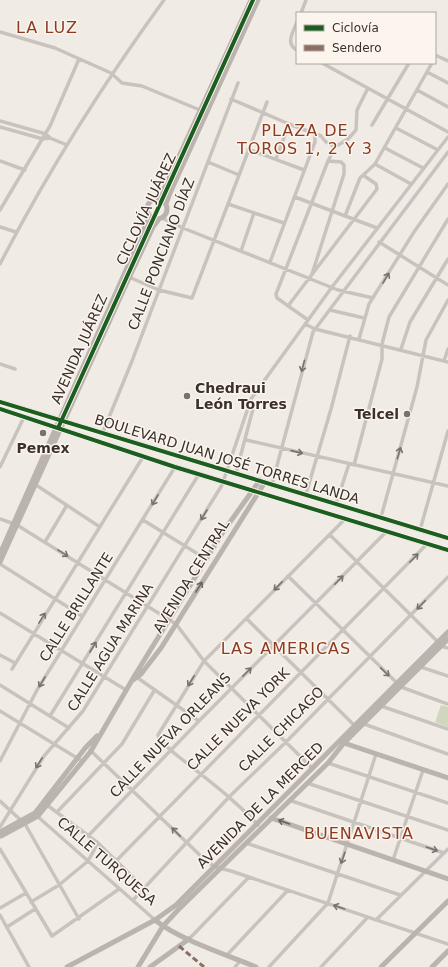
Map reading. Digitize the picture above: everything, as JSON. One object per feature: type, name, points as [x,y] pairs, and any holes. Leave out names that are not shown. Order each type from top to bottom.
[{"type":"main road","name":"BOULEVARD JUAN JOSÉ TORRES LANDA","points":[[0,402],[103,432],[448,538]]},
{"type":"main road","name":"BOULEVARD JUAN JOSÉ TORRES LANDA","points":[[0,409],[175,467],[225,480],[255,491],[448,550]]},
{"type":"main road","points":[[183,469],[190,468],[225,480]]},
{"type":"main road","points":[[427,544],[431,533]]},
{"type":"main road","points":[[437,547],[438,541],[442,536]]},
{"type":"street","points":[[0,264],[16,232],[111,73],[164,0]]},
{"type":"street","points":[[251,0],[164,189],[148,206],[150,216],[161,218],[287,269],[310,276],[337,289],[373,298]]},
{"type":"street","points":[[161,218],[167,213],[166,204],[170,193],[258,0]]},
{"type":"street","points":[[301,12],[306,0]]},
{"type":"street","points":[[296,25],[291,39],[291,45],[296,49]]},
{"type":"street","points":[[0,32],[40,44],[79,59],[111,73],[125,84],[142,86],[207,113]]},
{"type":"street","points":[[436,56],[448,61]]},
{"type":"street","points":[[0,210],[46,134],[79,59]]},
{"type":"street","points":[[324,64],[448,132]]},
{"type":"street","points":[[372,125],[408,64]]},
{"type":"street","points":[[345,216],[357,184],[363,175],[375,164],[385,148],[431,64]]},
{"type":"street","points":[[427,72],[448,83]]},
{"type":"street","name":"CALLE PONCIANO DÍAZ","points":[[103,432],[238,84]]},
{"type":"street","points":[[368,88],[356,115],[356,130],[348,139],[335,147],[328,161],[276,294],[277,298],[309,325],[446,361],[448,349]]},
{"type":"street","points":[[417,90],[448,107]]},
{"type":"street","points":[[232,99],[262,113],[315,135],[321,136],[326,142],[335,147]]},
{"type":"street","points":[[124,276],[159,290],[192,298],[267,102]]},
{"type":"street","points":[[0,121],[46,134],[50,138],[67,145]]},
{"type":"street","points":[[276,159],[289,124]]},
{"type":"street","points":[[0,127],[43,139],[50,138]]},
{"type":"street","points":[[396,128],[438,150]]},
{"type":"street","points":[[270,262],[315,142],[315,135]]},
{"type":"street","points":[[309,325],[330,310],[337,289],[377,228],[448,137]]},
{"type":"street","points":[[385,148],[423,168]]},
{"type":"street","points":[[248,149],[304,170]]},
{"type":"street","points":[[272,484],[309,325],[337,289],[379,242],[446,159],[448,152]]},
{"type":"street","points":[[0,161],[25,170]]},
{"type":"street","points":[[310,276],[345,169],[341,162],[328,161]]},
{"type":"street","points":[[208,162],[239,175]]},
{"type":"street","points":[[375,164],[411,184]]},
{"type":"street","points":[[288,306],[378,188],[363,175]]},
{"type":"street","points":[[359,338],[364,318],[373,298],[399,255],[448,184]]},
{"type":"street","points":[[294,197],[377,228]]},
{"type":"street","points":[[155,199],[162,200],[166,204]]},
{"type":"street","points":[[0,201],[5,203]]},
{"type":"street","points":[[228,204],[284,223]]},
{"type":"street","points":[[241,251],[254,213]]},
{"type":"street","name":"AVENIDA JUÁREZ","points":[[0,554],[36,485],[62,420],[150,216]]},
{"type":"street","name":"AVENIDA JUÁREZ","points":[[62,420],[153,227],[161,218]]},
{"type":"street","points":[[354,465],[382,358],[382,344],[388,318],[448,219]]},
{"type":"street","points":[[0,227],[16,232]]},
{"type":"street","points":[[379,242],[448,285]]},
{"type":"street","points":[[0,250],[6,252]]},
{"type":"street","points":[[401,349],[410,322],[448,259]]},
{"type":"street","points":[[381,517],[417,387],[429,330],[448,300]]},
{"type":"street","points":[[330,310],[364,318]]},
{"type":"street","name":"CALLE AGUA MARINA","points":[[0,827],[41,759],[79,717],[185,547],[225,480],[249,402],[309,325]]},
{"type":"street","points":[[306,494],[318,456],[350,336]]},
{"type":"street","points":[[0,364],[15,369]]},
{"type":"street","points":[[236,473],[246,440],[254,405]]},
{"type":"street","points":[[0,467],[24,417]]},
{"type":"street","name":"AVENIDA JUÁREZ","points":[[0,563],[15,524],[59,428]]},
{"type":"street","points":[[420,530],[448,431]]},
{"type":"street","points":[[246,440],[448,486]]},
{"type":"street","points":[[12,669],[54,598],[144,457]]},
{"type":"street","points":[[336,504],[349,464]]},
{"type":"street","name":"CALLE BRILLANTE","points":[[0,761],[2,755],[21,724],[30,704],[82,616],[106,580],[175,467]]},
{"type":"street","points":[[50,716],[200,474]]},
{"type":"street","name":"AVENIDA CENTRAL","points":[[0,834],[36,815],[47,805],[100,733],[206,560],[244,502],[262,481]]},
{"type":"street","points":[[36,485],[100,527]]},
{"type":"street","name":"AVENIDA CENTRAL","points":[[135,677],[161,648],[249,505],[255,491]]},
{"type":"street","points":[[244,502],[249,505]]},
{"type":"street","points":[[45,542],[67,506]]},
{"type":"street","points":[[0,519],[15,524],[170,619],[176,624],[204,661],[313,769]]},
{"type":"street","points":[[258,824],[230,796],[171,750],[158,738],[159,733],[204,661],[345,519]]},
{"type":"street","points":[[142,520],[206,560]]},
{"type":"street","name":"CALLE NUEVA ORLEANS","points":[[89,835],[199,721],[387,531]]},
{"type":"street","points":[[330,535],[385,587],[440,644],[448,648]]},
{"type":"street","name":"CALLE NUEVA YORK","points":[[117,860],[427,544]]},
{"type":"street","points":[[0,563],[82,616]]},
{"type":"street","points":[[288,576],[399,685],[448,704]]},
{"type":"street","name":"CALLE CHICAGO","points":[[133,900],[143,887],[230,796],[286,742],[448,577]]},
{"type":"street","points":[[0,613],[126,690]]},
{"type":"street","points":[[247,619],[355,726]]},
{"type":"street","name":"AVENIDA DE LA MERCED","points":[[67,967],[155,920],[176,905],[246,843],[328,762],[344,743],[382,706],[399,685],[421,667],[448,632]]},
{"type":"street","name":"AVENIDA DE LA MERCED","points":[[138,967],[163,926],[258,824],[355,726],[440,644],[448,640]]},
{"type":"street","points":[[154,644],[161,648]]},
{"type":"street","points":[[0,655],[15,664]]},
{"type":"street","points":[[421,667],[448,676]]},
{"type":"street","points":[[135,677],[199,721]]},
{"type":"street","points":[[0,685],[69,728]]},
{"type":"street","points":[[57,812],[124,741],[154,690]]},
{"type":"street","points":[[382,706],[448,729]]},
{"type":"street","points":[[0,711],[80,760]]},
{"type":"street","points":[[364,724],[448,754]]},
{"type":"street","points":[[344,743],[448,778]]},
{"type":"street","points":[[88,749],[160,815],[204,859],[217,868],[250,877],[448,944]]},
{"type":"street","points":[[269,967],[328,903],[376,754]]},
{"type":"street","name":"AVENIDA CENTRAL","points":[[36,815],[80,760]]},
{"type":"street","points":[[328,762],[448,803]]},
{"type":"street","points":[[393,860],[417,792],[423,770]]},
{"type":"street","points":[[307,783],[448,830]]},
{"type":"street","points":[[289,800],[444,853]]},
{"type":"street","points":[[0,801],[24,822],[79,919]]},
{"type":"street","points":[[47,805],[89,835],[117,860],[143,887]]},
{"type":"street","name":"CALLE TURQUESA","points":[[36,815],[163,926],[189,939],[256,967]]},
{"type":"street","points":[[271,818],[393,860],[427,870],[448,879]]},
{"type":"street","points":[[0,834],[0,843]]},
{"type":"street","points":[[32,902],[59,885],[88,860],[98,843]]},
{"type":"street","points":[[246,843],[400,895]]},
{"type":"street","points":[[0,849],[50,934],[55,935],[119,889]]},
{"type":"street","points":[[376,920],[448,849]]},
{"type":"street","points":[[150,967],[189,939],[250,877]]},
{"type":"street","points":[[227,955],[288,890]]},
{"type":"street","points":[[0,908],[26,893]]},
{"type":"street","points":[[381,967],[414,932],[448,901]]},
{"type":"street","points":[[7,927],[35,910]]},
{"type":"street","points":[[0,917],[29,967]]},
{"type":"street","points":[[321,967],[368,917]]},
{"type":"street","points":[[432,967],[448,951]]},
{"type":"street","points":[[235,967],[240,960]]},
{"type":"green space","points":[[441,705],[448,707],[448,727],[435,722]]},
{"type":"marked path","points":[[179,946],[204,967]]},
{"type":"cycle path","name":"CICLOVÍA JUÁREZ","points":[[58,428],[253,0]]},
{"type":"cycle path","points":[[0,402],[448,538]]},
{"type":"cycle path","points":[[0,409],[175,467],[448,550]]},
{"type":"place","name":"Chedraui León Torres","points":[[187,396]]},
{"type":"place","name":"Telcel","points":[[407,414]]},
{"type":"place","name":"Pemex","points":[[43,433]]},
{"type":"district","name":"LA LUZ","points":[[47,27]]},
{"type":"district","name":"PLAZA DE TOROS 1, 2 Y 3","points":[[305,139]]},
{"type":"district","name":"LAS AMERICAS","points":[[286,648]]},
{"type":"district","name":"BUENAVISTA","points":[[359,833]]}]
